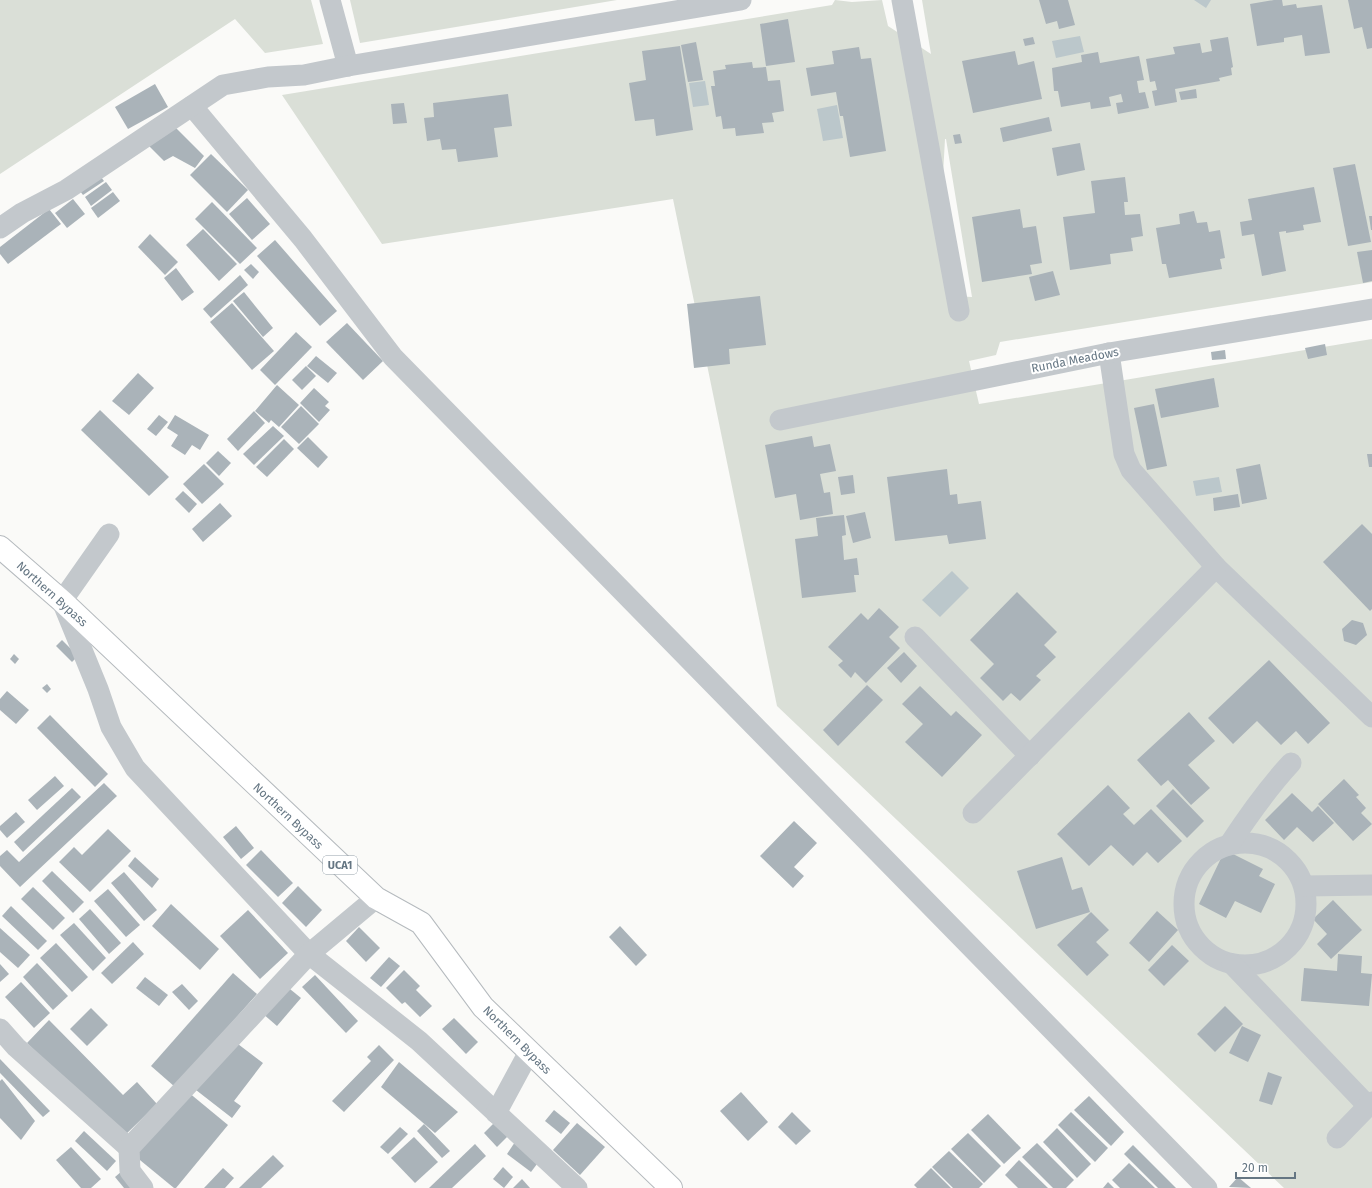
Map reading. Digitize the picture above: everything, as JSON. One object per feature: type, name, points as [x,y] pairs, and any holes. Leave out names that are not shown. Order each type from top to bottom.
[{"type":"main road","name":"Northern Bypass","points":[[0,547],[62,601],[376,898],[421,923],[483,1007],[671,1188]]},
{"type":"street","points":[[330,0],[348,66]]},
{"type":"street","points":[[0,228],[22,213],[66,190],[223,85],[232,82],[268,76],[304,75],[348,66],[741,0]]},
{"type":"street","points":[[902,0],[959,311]]},
{"type":"street","points":[[192,106],[303,239],[393,357],[1207,1188]]},
{"type":"street","name":"Runda Meadows","points":[[780,420],[1109,353],[1372,309]]},
{"type":"street","points":[[1109,353],[1124,454],[1131,470],[1216,568],[1372,717]]},
{"type":"street","points":[[109,534],[62,601],[98,690],[110,727],[135,768],[309,954],[419,1041],[577,1188]]},
{"type":"street","points":[[973,813],[1216,568]]},
{"type":"street","points":[[915,637],[1030,756]]},
{"type":"street","points":[[1229,845],[1272,785],[1291,764]]},
{"type":"street","points":[[1232,964],[1260,964],[1285,952],[1301,930],[1307,903],[1305,886],[1300,876],[1282,855],[1257,844],[1229,845],[1209,855],[1193,872],[1185,888],[1183,898],[1186,917],[1195,938],[1211,954],[1232,964],[1370,1104],[1337,1138]]},
{"type":"street","points":[[1305,886],[1372,884]]},
{"type":"street","points":[[143,1188],[130,1171],[129,1148],[309,954],[376,898]]},
{"type":"street","points":[[0,1029],[16,1046],[129,1148]]},
{"type":"street","points":[[496,1113],[529,1052]]},
{"type":"shaded area","points":[[0,0],[311,0],[323,44],[265,53],[235,19],[0,174]]},
{"type":"shaded area","points":[[350,0],[617,0],[360,43]]},
{"type":"shaded area","points":[[835,0],[852,2],[882,0],[888,26],[931,54],[922,0],[1372,0],[1372,282],[1000,342],[996,355],[969,361],[979,404],[1372,339],[1372,1188],[1284,1188],[777,706],[673,199],[382,244],[282,95],[832,5]],"holes":[[[946,139],[972,297],[953,296],[943,175]]]},
{"type":"shaded area","points":[[1194,0],[1211,0],[1206,8]]},
{"type":"shaded area","points":[[1080,36],[1084,52],[1056,58],[1052,41]]},
{"type":"shaded area","points":[[705,81],[709,105],[693,107],[689,83]]},
{"type":"shaded area","points":[[837,105],[843,138],[823,141],[817,109]]},
{"type":"shaded area","points":[[1219,477],[1222,492],[1196,496],[1193,481]]},
{"type":"shaded area","points":[[952,571],[969,588],[940,617],[922,600]]},
{"type":"building","points":[[1039,0],[1068,0],[1075,25],[1059,29],[1057,21],[1046,24]]},
{"type":"building","points":[[1282,0],[1283,6],[1296,4],[1297,8],[1322,5],[1330,53],[1305,56],[1302,35],[1284,38],[1284,42],[1257,46],[1250,4]]},
{"type":"building","points":[[1348,0],[1372,0],[1372,48],[1367,49],[1362,27],[1354,29]]},
{"type":"building","points":[[788,19],[795,62],[766,66],[760,24]]},
{"type":"building","points":[[1033,37],[1035,44],[1025,46],[1023,39]]},
{"type":"building","points":[[1228,37],[1233,67],[1231,68],[1232,75],[1219,78],[1220,81],[1175,89],[1177,102],[1155,106],[1152,91],[1157,90],[1155,81],[1150,82],[1146,59],[1175,54],[1173,47],[1200,43],[1202,53],[1212,51],[1210,40]]},
{"type":"building","points":[[696,42],[703,80],[688,82],[681,45]]},
{"type":"building","points":[[680,46],[693,130],[656,136],[654,119],[635,121],[629,83],[646,80],[642,51]]},
{"type":"building","points":[[859,47],[861,59],[871,58],[886,151],[850,157],[843,116],[840,116],[836,92],[811,96],[806,68],[834,64],[832,51]]},
{"type":"building","points":[[1015,51],[1018,65],[1034,61],[1042,99],[973,113],[962,61]]},
{"type":"building","points":[[1098,52],[1100,63],[1139,56],[1144,80],[1137,81],[1139,93],[1145,92],[1149,108],[1118,114],[1116,103],[1123,102],[1121,94],[1109,97],[1111,106],[1091,109],[1090,102],[1061,107],[1058,91],[1054,91],[1052,68],[1082,62],[1081,55]]},
{"type":"building","points":[[752,62],[753,68],[766,67],[768,81],[780,80],[784,111],[772,113],[774,122],[762,123],[764,133],[736,136],[735,128],[723,129],[721,116],[716,117],[711,86],[715,86],[713,71],[726,69],[725,65]]},
{"type":"building","points":[[155,84],[168,107],[128,129],[115,107]]},
{"type":"building","points":[[1196,89],[1197,98],[1181,100],[1179,92]]},
{"type":"building","points":[[508,94],[512,126],[494,128],[498,157],[458,162],[456,149],[442,150],[440,139],[427,141],[424,118],[434,117],[433,103]]},
{"type":"building","points":[[404,103],[407,123],[393,124],[391,104]]},
{"type":"building","points":[[1049,117],[1052,131],[1003,142],[1000,128]]},
{"type":"building","points":[[173,125],[204,156],[195,168],[173,156],[164,161],[146,143]]},
{"type":"building","points":[[960,134],[962,143],[955,144],[953,135]]},
{"type":"building","points":[[1080,143],[1085,170],[1057,176],[1052,148]]},
{"type":"building","points":[[211,154],[248,190],[227,212],[190,175]]},
{"type":"building","points":[[1355,164],[1371,242],[1348,246],[1333,168]]},
{"type":"building","points":[[98,173],[104,181],[83,195],[77,187]]},
{"type":"building","points":[[1125,177],[1128,202],[1124,202],[1125,215],[1140,214],[1143,236],[1131,238],[1133,251],[1110,254],[1111,264],[1070,270],[1063,217],[1095,213],[1091,181]]},
{"type":"building","points":[[106,182],[112,190],[91,206],[85,197]]},
{"type":"building","points":[[1314,187],[1321,222],[1303,225],[1304,230],[1286,233],[1286,231],[1279,232],[1286,271],[1262,276],[1254,234],[1242,236],[1240,222],[1252,220],[1248,199]]},
{"type":"building","points":[[113,192],[120,201],[98,218],[91,208]]},
{"type":"building","points":[[247,198],[270,224],[252,240],[229,214]]},
{"type":"building","points":[[73,199],[85,214],[67,228],[55,213]]},
{"type":"building","points":[[212,202],[257,248],[240,264],[195,219]]},
{"type":"building","points":[[49,209],[61,224],[8,264],[0,254],[0,247]]},
{"type":"building","points":[[1020,209],[1023,228],[1036,226],[1042,263],[1030,265],[1032,274],[982,282],[972,217]]},
{"type":"building","points":[[1194,211],[1197,223],[1207,222],[1209,232],[1220,230],[1225,258],[1220,259],[1222,269],[1169,278],[1166,264],[1162,264],[1156,228],[1180,224],[1179,214]]},
{"type":"building","points":[[1369,216],[1372,216],[1372,230],[1371,230]]},
{"type":"building","points":[[203,229],[237,264],[219,281],[186,245]]},
{"type":"building","points":[[150,234],[178,262],[165,275],[138,247]]},
{"type":"building","points":[[275,240],[337,311],[320,326],[257,256]]},
{"type":"building","points":[[1372,250],[1372,281],[1363,283],[1357,252]]},
{"type":"building","points":[[251,264],[259,272],[253,279],[244,270]]},
{"type":"building","points":[[176,268],[194,292],[182,301],[164,278]]},
{"type":"building","points":[[1053,271],[1060,295],[1035,301],[1029,277]]},
{"type":"building","points":[[240,275],[248,285],[211,318],[203,309]]},
{"type":"building","points":[[244,292],[273,328],[263,337],[233,301]]},
{"type":"building","points":[[760,296],[766,345],[729,349],[730,364],[694,368],[687,304]]},
{"type":"building","points":[[232,303],[274,351],[252,370],[210,322]]},
{"type":"building","points":[[347,323],[383,361],[363,380],[326,342]]},
{"type":"building","points":[[296,332],[312,347],[275,385],[260,370]]},
{"type":"building","points":[[1325,344],[1327,355],[1308,359],[1305,348]]},
{"type":"building","points":[[1225,350],[1226,359],[1212,360],[1211,352]]},
{"type":"building","points":[[316,356],[337,373],[328,383],[307,366]]},
{"type":"building","points":[[306,366],[316,376],[302,390],[292,380]]},
{"type":"building","points":[[138,373],[154,388],[129,415],[112,401]]},
{"type":"building","points":[[1214,378],[1219,407],[1161,418],[1155,389]]},
{"type":"building","points":[[277,385],[299,405],[279,427],[271,420],[269,423],[255,411]]},
{"type":"building","points":[[314,388],[329,402],[325,406],[330,410],[319,422],[300,403]]},
{"type":"building","points":[[1154,404],[1167,466],[1147,470],[1134,408]]},
{"type":"building","points":[[301,406],[319,424],[299,444],[281,427]]},
{"type":"building","points":[[100,410],[169,477],[149,496],[81,430]]},
{"type":"building","points":[[254,411],[265,423],[238,451],[227,439]]},
{"type":"building","points":[[159,415],[168,422],[156,436],[147,429]]},
{"type":"building","points":[[175,415],[209,435],[200,450],[192,445],[185,455],[171,446],[178,435],[167,428]]},
{"type":"building","points":[[273,426],[284,436],[254,465],[243,454]]},
{"type":"building","points":[[812,436],[814,447],[830,444],[836,471],[820,474],[824,493],[830,492],[833,514],[800,520],[796,494],[775,498],[765,445]]},
{"type":"building","points":[[308,437],[328,457],[318,468],[297,448]]},
{"type":"building","points":[[284,439],[294,449],[267,477],[256,467]]},
{"type":"building","points":[[218,451],[231,463],[219,476],[206,463]]},
{"type":"building","points":[[1367,454],[1372,454],[1372,467],[1369,467]]},
{"type":"building","points":[[204,464],[224,484],[202,504],[183,484]]},
{"type":"building","points":[[1260,464],[1267,499],[1242,504],[1236,469]]},
{"type":"building","points":[[947,469],[950,495],[957,494],[958,504],[981,501],[986,539],[949,544],[947,535],[895,541],[887,477]]},
{"type":"building","points":[[853,475],[855,493],[841,495],[838,477]]},
{"type":"building","points":[[183,491],[197,504],[189,513],[175,499]]},
{"type":"building","points":[[1238,494],[1240,507],[1214,511],[1213,498]]},
{"type":"building","points":[[220,503],[232,516],[203,542],[192,529]]},
{"type":"building","points":[[865,512],[871,538],[853,543],[846,516]]},
{"type":"building","points":[[844,515],[846,535],[842,536],[844,560],[857,558],[859,575],[854,575],[856,592],[802,598],[795,539],[818,536],[816,518]]},
{"type":"building","points":[[1362,524],[1372,534],[1372,609],[1370,611],[1323,562]]},
{"type":"building","points":[[1017,592],[1057,632],[1044,645],[1056,657],[1036,676],[1041,680],[1020,701],[1011,693],[1003,701],[980,678],[994,664],[970,640]]},
{"type":"building","points":[[879,608],[899,627],[889,637],[900,648],[866,683],[855,672],[851,678],[838,665],[843,661],[828,647],[861,613],[868,620]]},
{"type":"building","points":[[1352,620],[1363,623],[1367,635],[1356,645],[1344,641],[1342,629]]},
{"type":"building","points":[[62,640],[78,656],[72,662],[56,646]]},
{"type":"building","points":[[904,652],[917,666],[901,683],[887,668]]},
{"type":"building","points":[[14,654],[19,659],[15,664],[10,659]]},
{"type":"building","points":[[1269,660],[1330,723],[1308,744],[1296,731],[1281,745],[1257,721],[1233,744],[1208,718]]},
{"type":"building","points":[[47,684],[51,689],[47,693],[42,688]]},
{"type":"building","points":[[867,685],[883,700],[838,746],[823,730]]},
{"type":"building","points":[[920,686],[951,716],[956,711],[982,735],[942,777],[905,742],[923,724],[902,704]]},
{"type":"building","points":[[7,691],[29,710],[16,724],[0,710],[0,699]]},
{"type":"building","points":[[1189,712],[1215,741],[1188,765],[1210,788],[1191,805],[1168,780],[1161,786],[1137,760]]},
{"type":"building","points":[[50,715],[108,774],[95,787],[37,728]]},
{"type":"building","points":[[55,776],[64,786],[37,810],[28,800]]},
{"type":"building","points":[[1344,779],[1359,795],[1356,797],[1366,808],[1361,813],[1372,824],[1353,841],[1318,804]]},
{"type":"building","points":[[104,783],[117,796],[20,887],[0,866],[0,856],[7,850],[19,862]]},
{"type":"building","points":[[1108,785],[1130,808],[1123,814],[1134,825],[1151,809],[1182,841],[1158,863],[1147,852],[1133,866],[1111,845],[1089,866],[1057,834]]},
{"type":"building","points":[[72,788],[81,797],[23,852],[14,842]]},
{"type":"building","points":[[1173,789],[1204,821],[1187,838],[1156,806]]},
{"type":"building","points":[[1292,793],[1312,812],[1318,806],[1334,823],[1313,842],[1297,827],[1284,840],[1265,820]]},
{"type":"building","points":[[16,812],[25,822],[7,838],[0,830],[0,826]]},
{"type":"building","points":[[794,821],[817,843],[794,867],[804,876],[793,888],[760,856]]},
{"type":"building","points":[[236,826],[254,848],[241,859],[223,837]]},
{"type":"building","points":[[108,829],[131,851],[90,892],[59,862],[74,847],[82,855]]},
{"type":"building","points":[[261,850],[293,883],[278,897],[246,865]]},
{"type":"building","points":[[1225,850],[1263,869],[1259,876],[1275,884],[1261,913],[1235,901],[1226,918],[1199,904]]},
{"type":"building","points":[[135,857],[159,879],[152,888],[128,866]]},
{"type":"building","points":[[1062,857],[1072,890],[1082,887],[1090,912],[1036,929],[1017,871]]},
{"type":"building","points":[[52,871],[84,902],[73,913],[42,881]]},
{"type":"building","points":[[124,872],[157,910],[144,921],[111,883]]},
{"type":"building","points":[[298,886],[322,910],[306,927],[282,903]]},
{"type":"building","points":[[33,887],[65,918],[53,930],[21,899]]},
{"type":"building","points":[[108,889],[140,925],[126,937],[94,901]]},
{"type":"building","points":[[1333,900],[1362,930],[1331,959],[1317,944],[1327,934],[1313,919]]},
{"type":"building","points":[[171,904],[219,949],[200,970],[152,926]]},
{"type":"building","points":[[11,906],[47,941],[38,950],[2,916]]},
{"type":"building","points":[[90,909],[121,943],[109,954],[79,919]]},
{"type":"building","points":[[248,910],[288,953],[260,979],[220,936]]},
{"type":"building","points":[[1157,911],[1178,930],[1149,962],[1129,943]]},
{"type":"building","points":[[1091,912],[1109,930],[1096,942],[1109,955],[1087,976],[1057,945]]},
{"type":"building","points":[[74,923],[106,958],[93,971],[60,935]]},
{"type":"building","points":[[620,926],[647,955],[636,966],[609,937]]},
{"type":"building","points":[[359,927],[380,948],[366,962],[346,941]]},
{"type":"building","points":[[0,928],[30,955],[18,968],[0,952]]},
{"type":"building","points":[[133,942],[144,954],[112,984],[101,973]]},
{"type":"building","points":[[56,943],[88,977],[72,992],[40,958]]},
{"type":"building","points":[[1172,945],[1189,961],[1164,986],[1148,970]]},
{"type":"building","points":[[1338,954],[1362,956],[1361,973],[1372,974],[1369,1006],[1301,1001],[1304,968],[1337,971]]},
{"type":"building","points":[[389,957],[400,966],[381,987],[370,978]]},
{"type":"building","points":[[37,963],[68,996],[53,1010],[23,977]]},
{"type":"building","points":[[0,964],[9,974],[0,982]]},
{"type":"building","points":[[404,970],[420,986],[416,990],[432,1006],[420,1017],[405,1002],[402,1004],[386,988]]},
{"type":"building","points":[[233,973],[257,994],[175,1087],[151,1066]]},
{"type":"building","points":[[315,975],[358,1021],[346,1033],[302,987]]},
{"type":"building","points":[[145,977],[168,995],[159,1006],[136,988]]},
{"type":"building","points":[[21,982],[50,1013],[34,1028],[5,997]]},
{"type":"building","points":[[182,984],[198,1001],[189,1010],[172,992]]},
{"type":"building","points":[[285,985],[301,998],[277,1026],[262,1013]]},
{"type":"building","points":[[1225,1006],[1243,1024],[1215,1052],[1197,1034]]},
{"type":"building","points":[[91,1008],[108,1025],[87,1046],[70,1029]]},
{"type":"building","points":[[454,1018],[478,1042],[466,1054],[442,1029]]},
{"type":"building","points":[[49,1020],[123,1095],[137,1082],[157,1104],[121,1139],[27,1043]]},
{"type":"building","points":[[1242,1026],[1261,1035],[1248,1062],[1229,1053]]},
{"type":"building","points":[[234,1041],[263,1063],[234,1101],[241,1106],[232,1118],[196,1090]]},
{"type":"building","points":[[379,1045],[394,1060],[344,1112],[332,1101],[371,1061],[367,1057]]},
{"type":"building","points":[[0,1059],[50,1111],[43,1117],[0,1073]]},
{"type":"building","points":[[399,1062],[458,1112],[435,1133],[381,1087]]},
{"type":"building","points":[[1268,1072],[1282,1077],[1272,1105],[1259,1101]]},
{"type":"building","points":[[2,1079],[35,1121],[21,1140],[0,1118],[0,1081]]},
{"type":"building","points":[[188,1092],[228,1125],[176,1188],[174,1188],[135,1156]]},
{"type":"building","points":[[741,1092],[768,1122],[748,1141],[720,1111]]},
{"type":"building","points":[[1089,1096],[1124,1132],[1111,1146],[1074,1110]]},
{"type":"building","points":[[554,1110],[570,1123],[561,1134],[545,1121]]},
{"type":"building","points":[[792,1112],[811,1131],[796,1145],[778,1127]]},
{"type":"building","points":[[1071,1112],[1108,1148],[1095,1162],[1058,1125]]},
{"type":"building","points":[[988,1114],[1021,1148],[1004,1164],[971,1130]]},
{"type":"building","points":[[495,1122],[509,1135],[497,1147],[484,1133]]},
{"type":"building","points":[[577,1123],[605,1147],[580,1175],[553,1150]]},
{"type":"building","points":[[424,1124],[450,1151],[442,1158],[417,1131]]},
{"type":"building","points":[[400,1127],[408,1134],[388,1154],[380,1147]]},
{"type":"building","points":[[1057,1128],[1091,1164],[1077,1178],[1043,1142]]},
{"type":"building","points":[[84,1131],[116,1161],[107,1171],[75,1141]]},
{"type":"building","points":[[968,1133],[1001,1166],[984,1183],[951,1149]]},
{"type":"building","points":[[414,1137],[438,1162],[415,1183],[391,1158]]},
{"type":"building","points":[[515,1142],[540,1160],[531,1172],[507,1154]]},
{"type":"building","points":[[1037,1143],[1074,1180],[1066,1188],[1053,1188],[1022,1157]]},
{"type":"building","points":[[475,1144],[486,1156],[452,1188],[429,1188]]},
{"type":"building","points":[[1133,1145],[1176,1188],[1158,1188],[1124,1154]]},
{"type":"building","points":[[71,1147],[101,1179],[91,1188],[81,1188],[56,1160]]},
{"type":"building","points":[[949,1151],[983,1184],[979,1188],[953,1188],[932,1167]]},
{"type":"building","points":[[273,1155],[284,1166],[261,1188],[239,1188]]},
{"type":"building","points":[[1019,1160],[1048,1188],[1018,1188],[1005,1175]]},
{"type":"building","points":[[1129,1163],[1155,1188],[1120,1188],[1112,1180]]},
{"type":"building","points":[[503,1167],[513,1177],[504,1188],[493,1179]]},
{"type":"building","points":[[223,1168],[234,1178],[225,1188],[204,1188]]},
{"type":"building","points":[[931,1168],[951,1188],[917,1188],[914,1185]]},
{"type":"building","points":[[122,1171],[135,1188],[124,1188],[115,1177]]},
{"type":"building","points":[[1238,1177],[1251,1188],[1229,1187]]},
{"type":"building","points":[[522,1179],[530,1188],[513,1188]]},
{"type":"building","points":[[1108,1182],[1114,1188],[1103,1188]]}]
